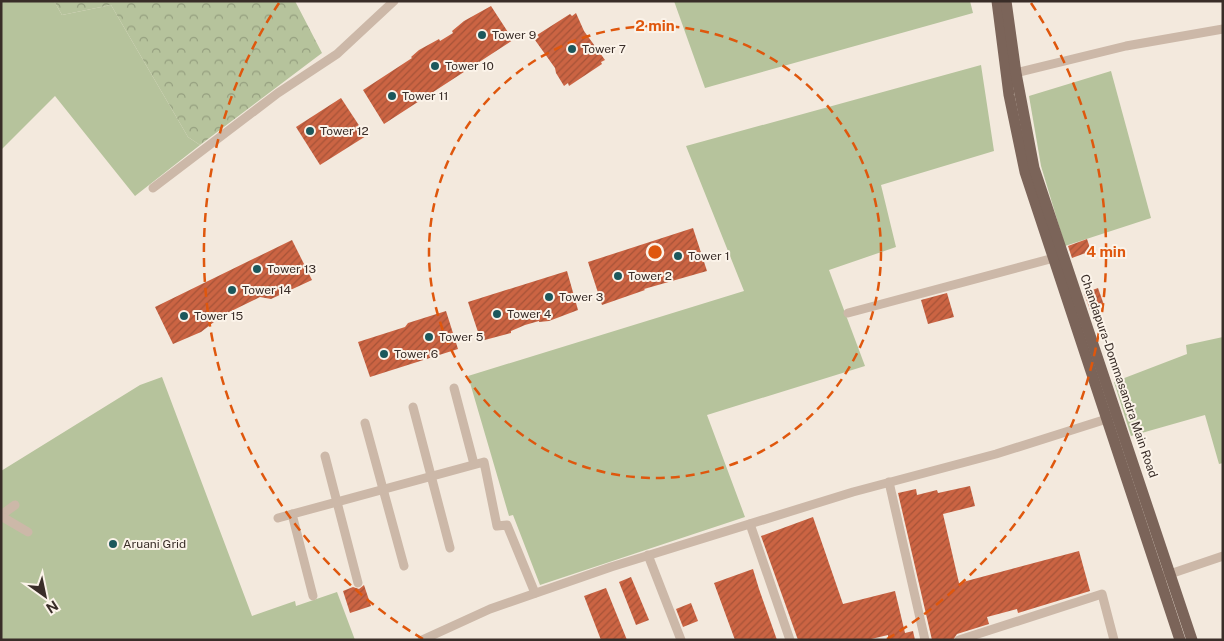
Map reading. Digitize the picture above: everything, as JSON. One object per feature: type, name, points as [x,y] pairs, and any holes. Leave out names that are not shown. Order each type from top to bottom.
[{"type":"main road","name":"Chandapura-Dommasandra Main Road","points":[[997,1],[1009,95],[1025,172],[1054,258],[1171,573],[1192,640]]},
{"type":"main road","name":"Chandapura-Dommasandra Main Road","points":[[1006,1],[1016,73],[1034,168],[1113,417],[1159,578],[1180,640]]},
{"type":"street","points":[[153,188],[278,93],[337,54],[394,1]]},
{"type":"street","points":[[1016,73],[1126,46],[1223,29]]},
{"type":"street","points":[[848,313],[1054,258]]},
{"type":"street","points":[[454,388],[474,464]]},
{"type":"street","points":[[413,407],[450,548]]},
{"type":"street","points":[[422,640],[490,609],[648,555],[889,482],[996,454],[1113,417]]},
{"type":"street","points":[[365,423],[404,566]]},
{"type":"street","points":[[325,456],[358,583]]},
{"type":"street","points":[[278,518],[484,462],[497,526],[508,525],[535,593]]},
{"type":"street","points":[[889,482],[924,640]]},
{"type":"street","points":[[15,505],[1,515],[28,532]]},
{"type":"street","points":[[292,514],[313,596]]},
{"type":"street","points":[[750,524],[790,640]]},
{"type":"street","points":[[648,555],[681,640]]},
{"type":"street","points":[[1159,578],[1223,556]]},
{"type":"street","points":[[959,640],[1102,594],[1114,640]]},
{"type":"green space","points":[[1,1],[54,1],[62,15],[111,5],[188,137],[200,145],[135,196],[55,96],[1,150]]},
{"type":"green space","points":[[54,1],[295,1],[322,53],[200,145],[188,137],[111,5],[62,15]]},
{"type":"green space","points":[[674,1],[970,1],[973,13],[705,88]]},
{"type":"green space","points":[[981,65],[994,151],[881,185],[896,247],[829,270],[865,366],[707,415],[745,517],[540,585],[513,515],[509,516],[468,376],[744,291],[686,146]]},
{"type":"green space","points":[[1111,71],[1151,218],[1065,246],[1041,166],[1029,96]]},
{"type":"green space","points":[[1223,337],[1223,463],[1219,464],[1205,415],[1131,436],[1114,382],[1187,354],[1186,345]]},
{"type":"green space","name":"Aruani Grid","points":[[162,377],[252,616],[295,601],[296,606],[337,592],[355,640],[1,640],[1,471],[140,385]]},
{"type":"building","points":[[491,6],[513,40],[384,124],[363,90],[412,58],[419,50],[439,39],[440,41],[453,33],[452,31],[464,21]]},
{"type":"building","name":"Tower 7","points":[[576,13],[584,31],[605,60],[569,86],[568,83],[564,86],[555,68],[535,40],[539,37],[537,35],[570,14],[572,16]]},
{"type":"building","name":"Tower 12","points":[[341,98],[366,136],[320,165],[296,127]]},
{"type":"building","points":[[693,228],[707,271],[644,289],[602,305],[588,262]]},
{"type":"building","points":[[1087,239],[1091,251],[1072,258],[1068,246]]},
{"type":"building","points":[[292,240],[312,280],[271,299],[260,297],[213,320],[214,322],[201,332],[173,344],[155,307]]},
{"type":"building","points":[[567,271],[578,310],[549,321],[539,321],[525,325],[511,331],[511,333],[481,341],[468,302]]},
{"type":"building","points":[[1098,288],[1104,305],[1090,310],[1084,293]]},
{"type":"building","points":[[947,293],[954,317],[928,324],[921,300]]},
{"type":"building","points":[[446,311],[458,349],[370,377],[358,342]]},
{"type":"building","points":[[970,486],[975,506],[943,514],[959,583],[1079,551],[1090,591],[1018,613],[1017,609],[987,617],[989,624],[957,634],[953,640],[932,640],[898,493],[916,489],[917,495],[937,490],[938,493]]},
{"type":"building","points":[[813,517],[843,604],[895,591],[905,633],[913,631],[915,640],[888,640],[888,635],[867,640],[798,640],[761,536]]},
{"type":"building","points":[[753,569],[777,640],[735,640],[714,583]]},
{"type":"building","points":[[631,577],[649,620],[636,625],[619,582]]},
{"type":"building","points":[[364,585],[371,606],[350,613],[343,591],[353,587],[359,589]]},
{"type":"building","points":[[606,588],[627,640],[601,640],[584,596]]},
{"type":"building","points":[[691,603],[698,621],[683,627],[676,609]]},
{"type":"place","name":"Tower 9","points":[[482,35]]},
{"type":"place","name":"Tower 7","points":[[572,49]]},
{"type":"place","name":"Tower 10","points":[[435,66]]},
{"type":"place","name":"Tower 11","points":[[392,96]]},
{"type":"place","name":"Tower 12","points":[[310,131]]},
{"type":"place","name":"Tower 1","points":[[678,256]]},
{"type":"place","name":"Tower 13","points":[[257,269]]},
{"type":"place","name":"Tower 2","points":[[618,276]]},
{"type":"place","name":"Tower 14","points":[[232,290]]},
{"type":"place","name":"Tower 3","points":[[549,297]]},
{"type":"place","name":"Tower 4","points":[[497,314]]},
{"type":"place","name":"Tower 15","points":[[184,316]]},
{"type":"place","name":"Tower 5","points":[[429,337]]},
{"type":"place","name":"Tower 6","points":[[384,354]]},
{"type":"place","name":"Aruani Grid","points":[[113,544]]}]
